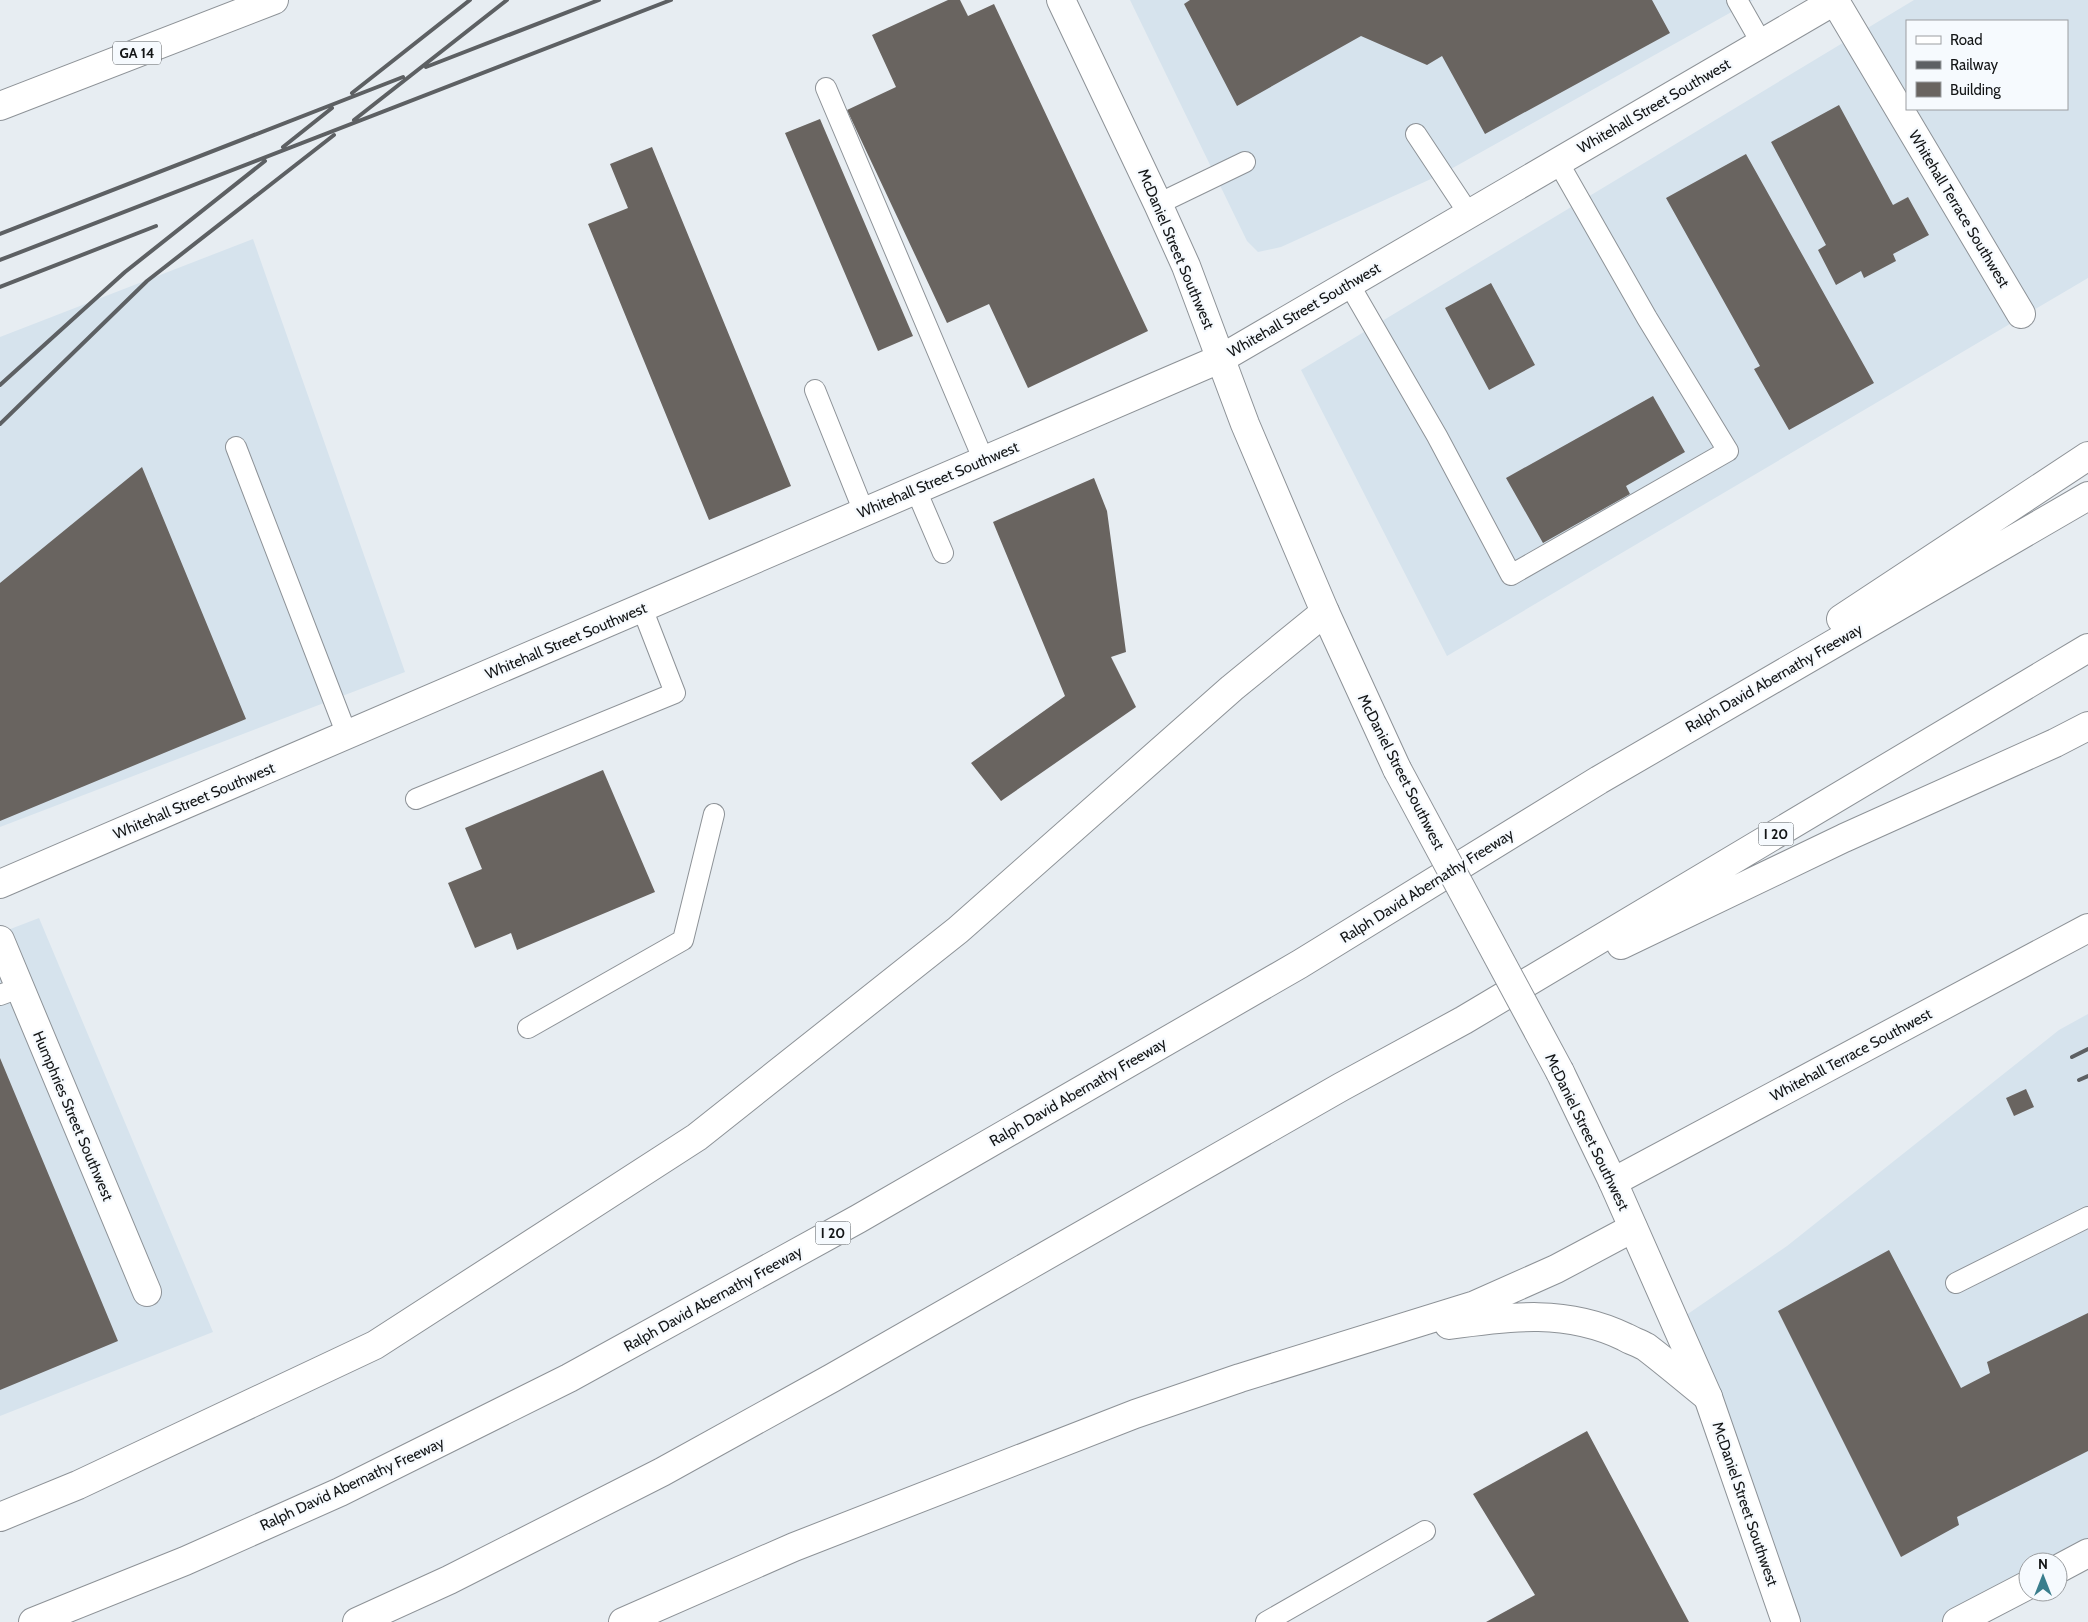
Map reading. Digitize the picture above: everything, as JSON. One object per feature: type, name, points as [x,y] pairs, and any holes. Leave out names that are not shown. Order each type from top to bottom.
[{"type":"main road","name":"GA 14","points":[[0,106],[274,0]]},
{"type":"main road","name":"McDaniel Street Southwest","points":[[1061,0],[1186,266],[1246,424],[1325,612],[1397,769],[1560,1072],[1613,1182],[1708,1397],[1786,1622]]},
{"type":"main road","name":"Whitehall Street Southwest","points":[[0,884],[1222,358],[1836,0]]},
{"type":"main road","name":"Whitehall Terrace Southwest","points":[[1836,0],[2021,314]]},
{"type":"main road","points":[[1598,780],[2088,456]]},
{"type":"main road","name":"Ralph David Abernathy Freeway","points":[[34,1622],[185,1561],[340,1492],[569,1378],[858,1219],[1283,974],[1598,780],[2088,496]]},
{"type":"main road","points":[[0,1517],[78,1485],[375,1345],[697,1137],[958,930],[1232,688],[1325,612]]},
{"type":"main road","name":"I 20","points":[[357,1622],[449,1580],[662,1472],[841,1373],[1340,1087],[1464,1020],[2088,648]]},
{"type":"main road","points":[[1464,1020],[1844,838],[2055,743],[2088,726]]},
{"type":"main road","name":"Whitehall Terrace Southwest","points":[[1613,1182],[2088,928]]},
{"type":"main road","name":"Humphries Street Southwest","points":[[0,940],[10,991],[147,1292]]},
{"type":"main road","points":[[623,1622],[794,1547],[1135,1414],[1240,1378],[1475,1304],[1556,1269],[1633,1228]]},
{"type":"main road","points":[[1384,1334],[1509,1318],[1565,1318],[1591,1324],[1644,1346],[1708,1397]]},
{"type":"main road","points":[[2068,1564],[2088,1553]]},
{"type":"main road","points":[[1957,1622],[2018,1590]]},
{"type":"lane","points":[[1737,0],[1762,44]]},
{"type":"lane","points":[[826,88],[984,461]]},
{"type":"lane","points":[[1416,134],[1469,214]]},
{"type":"lane","points":[[1158,204],[1246,162]]},
{"type":"lane","points":[[1349,284],[1437,436],[1511,575],[1728,450],[1647,318],[1558,162]]},
{"type":"lane","points":[[815,390],[864,512]]},
{"type":"lane","points":[[236,447],[347,735]]},
{"type":"lane","points":[[916,490],[943,554]]},
{"type":"lane","points":[[416,799],[675,693],[642,608]]},
{"type":"lane","points":[[528,1028],[683,940],[714,814]]},
{"type":"lane","points":[[1956,1283],[2088,1217]]},
{"type":"lane","points":[[1266,1622],[1425,1531]]},
{"type":"shaded area","points":[[1130,0],[1753,0],[1442,174],[1281,247],[1258,252],[1247,241]]},
{"type":"shaded area","points":[[1914,0],[2088,0],[2088,278],[1447,656],[1301,370]]},
{"type":"shaded area","points":[[253,239],[405,672],[0,827],[0,337]]},
{"type":"shaded area","points":[[39,918],[213,1332],[0,1416],[0,933]]},
{"type":"shaded area","points":[[2088,1014],[2088,1561],[2068,1561],[2068,1552],[2018,1552],[2018,1594],[1959,1622],[1790,1622],[1679,1320],[1787,1246],[2059,1030]]},
{"type":"building","points":[[948,0],[960,0],[968,16],[994,4],[1148,331],[1028,388],[989,304],[947,323],[847,110],[896,87],[872,35]]},
{"type":"building","points":[[1190,0],[1652,0],[1670,33],[1485,134],[1442,56],[1427,65],[1361,36],[1237,106],[1184,4]]},
{"type":"building","points":[[1839,105],[1893,205],[1908,197],[1929,235],[1893,254],[1896,261],[1864,278],[1861,271],[1836,285],[1818,250],[1826,245],[1771,142]]},
{"type":"building","points":[[820,119],[913,336],[878,351],[785,133]]},
{"type":"building","points":[[652,147],[791,486],[709,520],[588,224],[628,208],[610,164]]},
{"type":"building","points":[[1746,154],[1874,383],[1789,430],[1754,369],[1760,366],[1666,198]]},
{"type":"building","points":[[1491,283],[1535,365],[1489,390],[1445,308]]},
{"type":"building","points":[[1653,396],[1685,452],[1626,486],[1630,494],[1543,543],[1506,478]]},
{"type":"building","points":[[142,467],[246,719],[0,821],[0,583]]},
{"type":"building","points":[[1094,478],[1107,511],[1126,652],[1111,657],[1136,707],[1001,801],[971,763],[1065,696],[993,522]]},
{"type":"building","points":[[603,770],[655,892],[517,950],[511,933],[475,948],[448,883],[482,869],[465,828]]},
{"type":"building","points":[[0,1058],[118,1341],[0,1390]]},
{"type":"building","points":[[2026,1089],[2034,1107],[2014,1116],[2006,1098]]},
{"type":"building","points":[[1889,1250],[1961,1388],[1990,1373],[1987,1362],[2088,1313],[2088,1451],[1957,1517],[1959,1525],[1901,1557],[1778,1311]]},
{"type":"building","points":[[1587,1431],[1689,1622],[1486,1622],[1535,1595],[1473,1494]]},
{"type":"railway","points":[[352,93],[470,0]]},
{"type":"railway","points":[[354,120],[507,0]]},
{"type":"railway","points":[[426,67],[599,0]]},
{"type":"railway","points":[[0,260],[671,0]]},
{"type":"railway","points":[[0,234],[403,77]]},
{"type":"railway","points":[[283,147],[332,108]]},
{"type":"railway","points":[[0,424],[147,281],[334,135]]},
{"type":"railway","points":[[0,385],[125,272],[265,161]]},
{"type":"railway","points":[[0,287],[156,226]]},
{"type":"railway","points":[[2072,1057],[2088,1049]]},
{"type":"railway","points":[[2079,1080],[2088,1076]]}]
